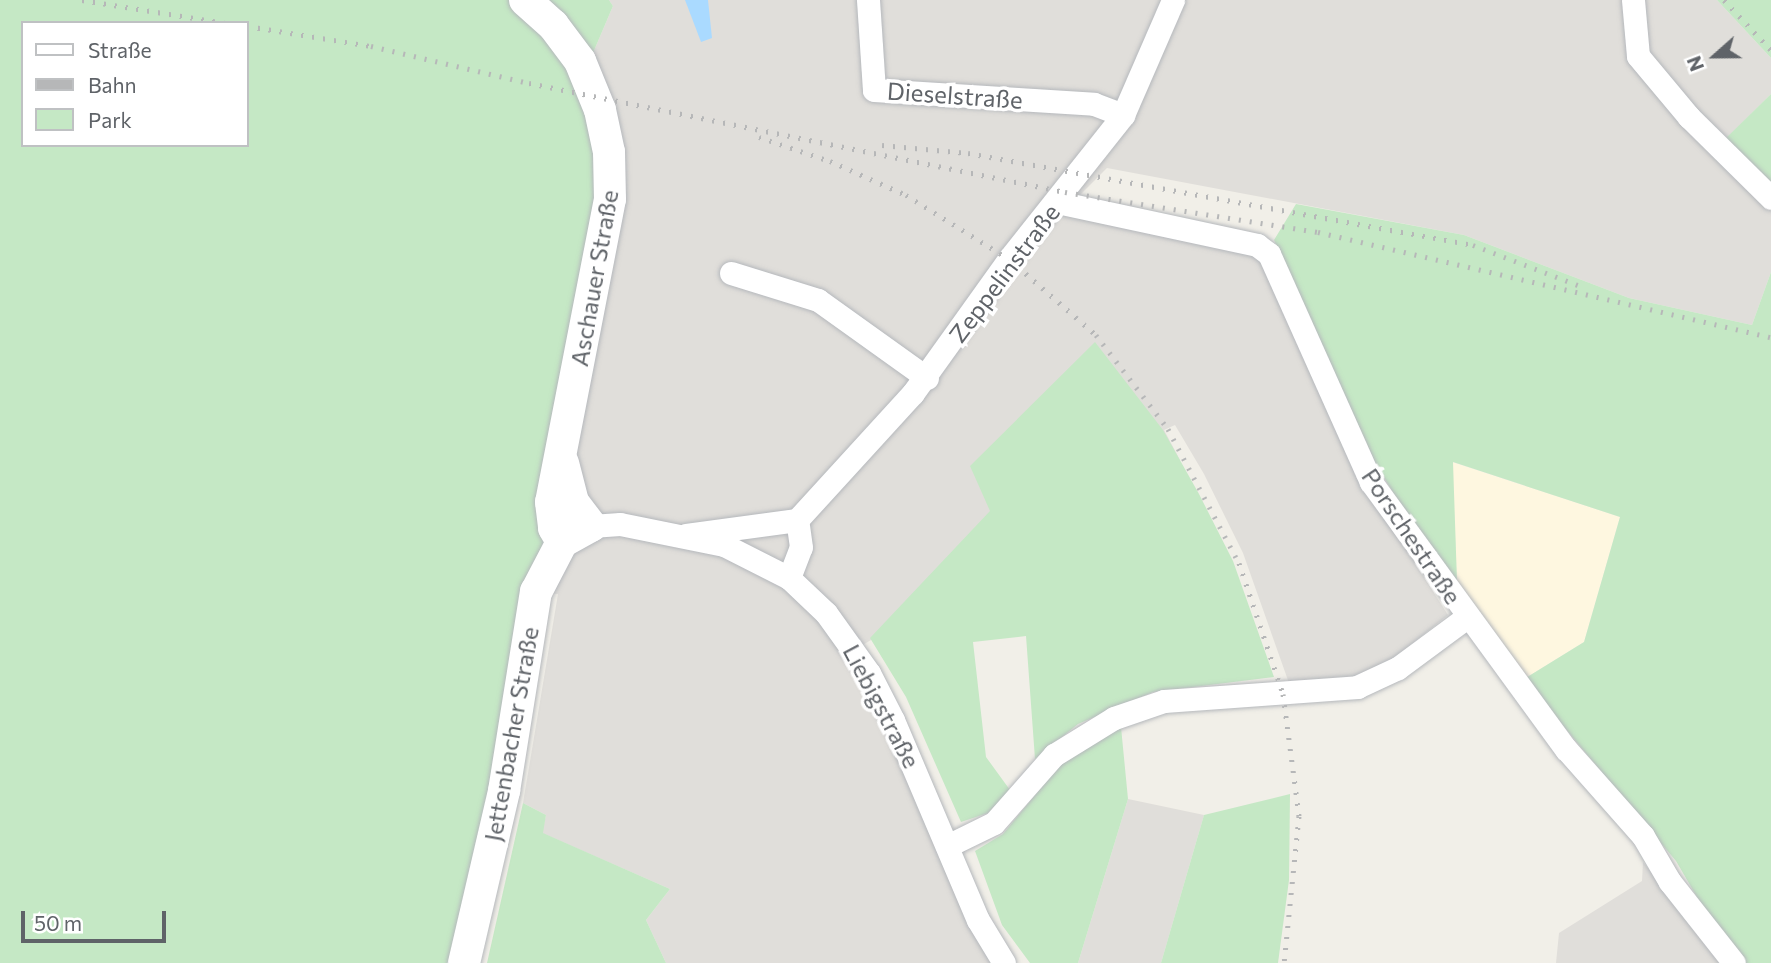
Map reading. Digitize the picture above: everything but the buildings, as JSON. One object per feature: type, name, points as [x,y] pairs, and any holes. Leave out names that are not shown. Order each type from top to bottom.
[{"type":"street","name":"Aschauer Straße","points":[[525,0],[553,25],[580,61],[600,110],[610,152],[610,199],[551,502],[554,528],[562,542]]},
{"type":"street","name":"Dieselstraße","points":[[868,0],[874,90],[1094,104],[1124,116]]},
{"type":"street","name":"Zeppelinstraße","points":[[797,520],[926,378],[1009,259],[1124,116],[1173,0]]},
{"type":"street","points":[[1633,0],[1638,56],[1689,117],[1771,198]]},
{"type":"street","name":"Porschestraße","points":[[1057,202],[1257,245],[1269,254],[1371,482],[1566,749],[1643,836],[1670,882],[1734,963]]},
{"type":"street","points":[[731,273],[818,300],[926,378]]},
{"type":"street","name":"Aschauer Straße","points":[[562,455],[573,502],[591,526]]},
{"type":"street","points":[[686,535],[797,520],[801,547],[789,578]]},
{"type":"street","name":"Liebigstraße","points":[[591,526],[620,524],[686,535],[724,545],[789,578],[826,613],[869,673],[978,920],[1003,963]]},
{"type":"street","points":[[562,542],[591,526]]},
{"type":"street","name":"Jettenbacher Straße","points":[[464,963],[503,791],[536,592],[562,542]]},
{"type":"street","points":[[947,846],[994,823],[1054,754],[1114,718],[1164,701],[1357,687],[1398,668],[1467,617]]},
{"type":"shaded area","points":[[609,0],[1717,0],[1771,58],[1771,94],[1713,152],[1771,211],[1771,272],[1752,325],[1629,298],[1464,235],[1107,168],[1066,209],[1264,258],[1357,472],[1448,615],[1375,673],[1290,686],[1243,553],[1204,474],[1175,425],[1164,430],[1180,460],[847,654],[887,729],[991,963],[666,963],[646,920],[670,889],[542,833],[546,815],[523,803],[558,594],[525,593],[590,60],[613,6]]},
{"type":"shaded area","points":[[1452,462],[1620,517],[1584,642],[1524,679],[1457,582]]},
{"type":"shaded area","points":[[1128,799],[1204,815],[1161,963],[1078,963]]},
{"type":"shaded area","points":[[1643,862],[1725,963],[1556,963],[1559,933],[1642,881]]},
{"type":"green space","points":[[0,0],[515,0],[576,66],[606,170],[546,539],[497,786],[453,963],[0,963]]},
{"type":"green space","points":[[539,0],[609,0],[613,6],[590,60]]},
{"type":"green space","points":[[1717,0],[1771,0],[1771,58]]},
{"type":"green space","points":[[1771,94],[1771,191],[1722,142]]},
{"type":"green space","points":[[1296,204],[1464,235],[1629,298],[1752,325],[1771,272],[1771,963],[1743,963],[1718,933],[1676,861],[1524,679],[1584,642],[1620,517],[1453,462],[1457,582],[1412,524],[1376,464],[1274,240]]},
{"type":"green space","points":[[1095,342],[1163,430],[1199,494],[1233,561],[1274,677],[1153,692],[1078,724],[1035,759],[1026,636],[973,642],[986,757],[1010,790],[988,813],[961,822],[906,697],[870,638],[990,511],[970,466]]},
{"type":"green space","points":[[1121,727],[1128,799],[1078,963],[1030,963],[1002,925],[975,851],[1003,834],[1063,761]]},
{"type":"green space","points":[[1290,794],[1289,880],[1278,963],[1161,963],[1204,815]]},
{"type":"green space","points":[[523,803],[546,815],[543,833],[670,889],[646,920],[666,963],[487,963]]},
{"type":"water","points":[[685,0],[708,0],[712,38],[701,42]]},
{"type":"railway","points":[[82,0],[213,21]]},
{"type":"railway","points":[[1724,0],[1771,50]]},
{"type":"railway","points":[[248,26],[371,46],[529,83],[1065,192],[1318,232],[1771,337]]},
{"type":"railway","points":[[759,137],[830,161],[906,195],[1009,259],[1096,335],[1168,429],[1239,563],[1283,694],[1299,816],[1284,963]]},
{"type":"railway","points":[[882,145],[968,153],[1473,245],[1583,287]]}]
